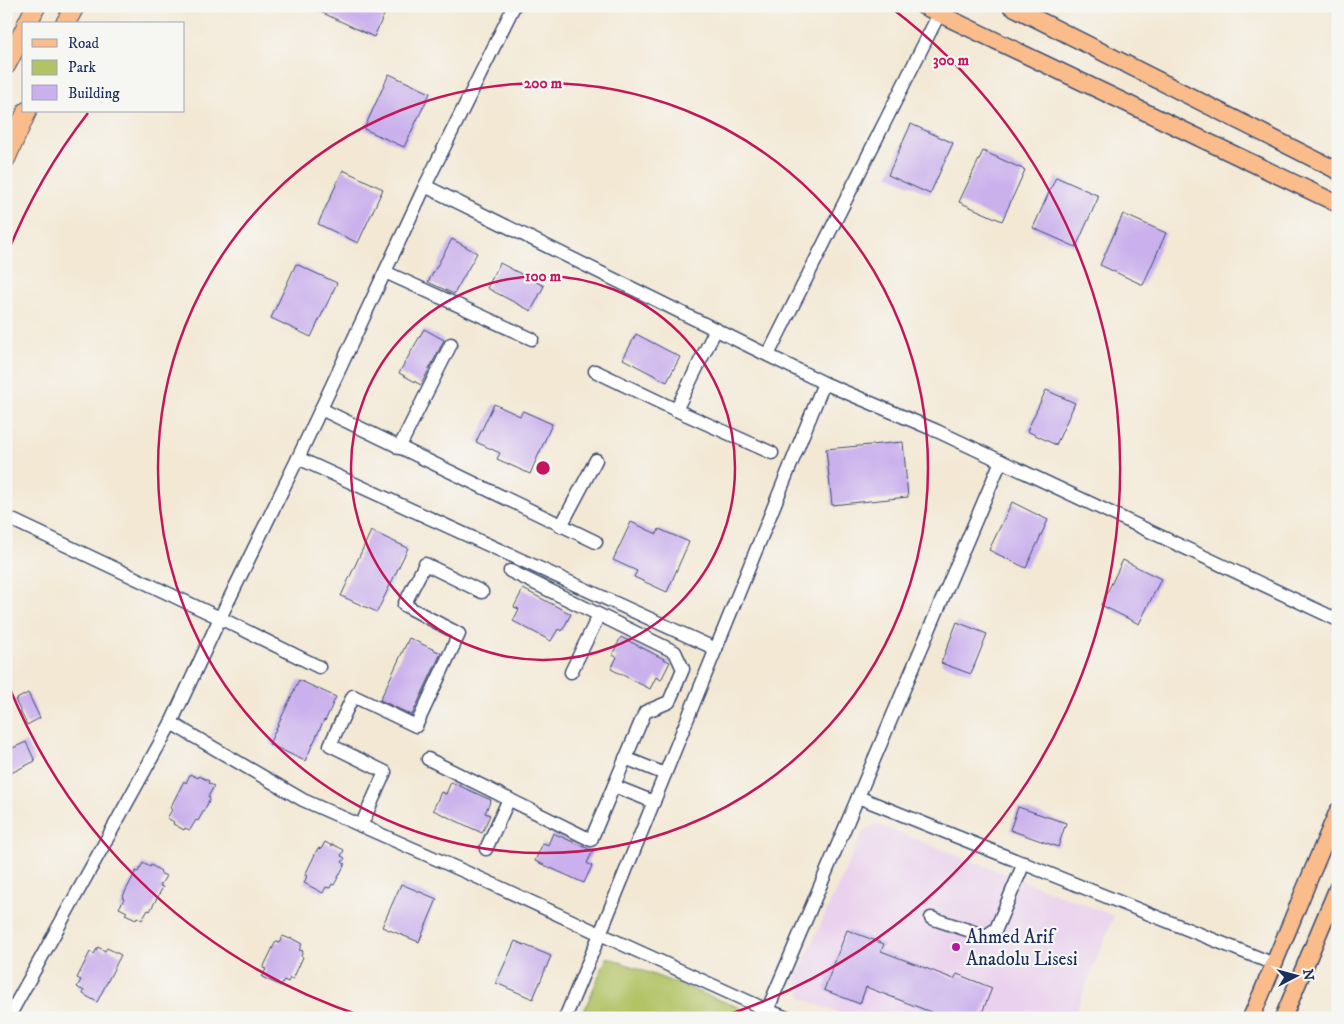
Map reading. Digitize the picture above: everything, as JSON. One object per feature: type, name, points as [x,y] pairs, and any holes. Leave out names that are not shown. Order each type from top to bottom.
[{"type":"highway","points":[[6,54],[22,31]]},
{"type":"highway","points":[[6,64],[22,33]]},
{"type":"highway","points":[[6,132],[22,103]]},
{"type":"highway","points":[[6,158],[27,112]]},
{"type":"main road","points":[[923,6],[1338,204]]},
{"type":"main road","points":[[1011,6],[1338,171]]},
{"type":"main road","points":[[1251,1018],[1338,811]]},
{"type":"main road","points":[[1283,1018],[1338,886]]},
{"type":"street","points":[[8,1018],[171,723],[425,186],[514,6]]},
{"type":"street","points":[[768,355],[939,14]]},
{"type":"street","points":[[425,186],[824,383],[937,431],[1338,620]]},
{"type":"street","points":[[385,272],[532,339]]},
{"type":"street","points":[[676,410],[716,329]]},
{"type":"street","points":[[399,448],[451,344]]},
{"type":"street","points":[[595,371],[772,453]]},
{"type":"street","points":[[565,1018],[824,383]]},
{"type":"street","points":[[321,409],[596,542]]},
{"type":"street","points":[[298,458],[716,649]]},
{"type":"street","points":[[561,526],[596,460]]},
{"type":"street","points":[[766,1014],[1001,461]]},
{"type":"street","points":[[6,518],[220,618],[319,667]]},
{"type":"street","points":[[361,826],[385,772],[330,745],[353,696],[416,726],[459,634],[404,605],[425,564],[482,592]]},
{"type":"street","points":[[428,759],[591,840],[644,712],[669,702],[683,669],[675,652],[510,571]]},
{"type":"street","points":[[571,672],[599,615]]},
{"type":"street","points":[[171,723],[303,800],[486,881],[766,1014],[788,1018]]},
{"type":"street","points":[[625,758],[666,774]]},
{"type":"street","points":[[614,786],[654,802]]},
{"type":"street","points":[[858,797],[1024,862],[1274,964]]},
{"type":"street","points":[[486,849],[509,799]]},
{"type":"street","points":[[931,918],[986,936],[996,929],[1024,862]]},
{"type":"shaded area","name":"Ahmed Arif Anadolu Lisesi","points":[[876,824],[1114,916],[1073,1018],[851,1018],[802,998],[796,979],[863,831]]},
{"type":"green space","points":[[607,957],[741,1008],[743,1018],[581,1018]]},
{"type":"building","points":[[308,6],[388,6],[374,37]]},
{"type":"building","points":[[389,74],[430,93],[404,147],[364,129]]},
{"type":"building","points":[[911,124],[953,143],[930,194],[888,175]]},
{"type":"building","points":[[983,151],[1025,170],[1002,221],[959,202]]},
{"type":"building","points":[[343,170],[383,189],[358,243],[318,224]]},
{"type":"building","points":[[1056,177],[1099,196],[1076,247],[1033,228]]},
{"type":"building","points":[[1123,214],[1166,233],[1143,285],[1100,265]]},
{"type":"building","points":[[452,239],[477,253],[454,294],[428,282]]},
{"type":"building","points":[[500,263],[544,286],[531,311],[487,288]]},
{"type":"building","points":[[296,264],[337,283],[311,337],[271,318]]},
{"type":"building","points":[[424,329],[444,340],[421,385],[399,373]]},
{"type":"building","points":[[636,334],[680,357],[667,382],[623,359]]},
{"type":"building","points":[[1046,390],[1075,403],[1056,445],[1027,431]]},
{"type":"building","points":[[494,404],[520,416],[523,411],[552,424],[530,474],[497,459],[500,453],[476,442]]},
{"type":"building","points":[[903,442],[908,497],[832,505],[826,449]]},
{"type":"building","points":[[1012,502],[1048,520],[1026,568],[989,550]]},
{"type":"building","points":[[631,522],[657,534],[659,529],[689,542],[667,592],[634,577],[637,571],[613,560]]},
{"type":"building","points":[[371,531],[408,548],[377,612],[341,596]]},
{"type":"building","points":[[1123,560],[1161,579],[1139,624],[1101,605]]},
{"type":"building","points":[[523,589],[571,614],[562,631],[558,629],[551,641],[513,621],[519,609],[514,607]]},
{"type":"building","points":[[957,622],[987,634],[971,674],[941,663]]},
{"type":"building","points":[[621,637],[670,662],[661,680],[656,677],[650,689],[611,669],[617,657],[612,655]]},
{"type":"building","points":[[409,638],[441,653],[412,715],[380,700]]},
{"type":"building","points":[[299,680],[336,697],[305,761],[269,744]]},
{"type":"building","points":[[28,693],[40,718],[27,725],[15,700]]},
{"type":"building","points":[[26,742],[35,761],[9,774],[6,768],[6,751]]},
{"type":"building","points":[[190,774],[209,781],[208,783],[214,786],[208,797],[210,798],[207,805],[198,821],[196,820],[190,830],[185,828],[184,830],[167,818],[184,781],[186,783]]},
{"type":"building","points":[[451,782],[491,800],[485,813],[490,815],[482,833],[433,810],[441,792],[446,794]]},
{"type":"building","points":[[1018,807],[1066,823],[1058,847],[1010,830]]},
{"type":"building","points":[[553,833],[593,851],[587,863],[592,866],[584,883],[535,861],[543,843],[548,845]]},
{"type":"building","points":[[325,842],[344,850],[341,856],[345,858],[342,862],[345,864],[334,885],[332,884],[330,888],[326,887],[323,893],[304,883],[307,876],[305,875],[318,848],[321,849]]},
{"type":"building","points":[[143,863],[150,867],[151,865],[166,876],[160,886],[163,887],[150,911],[148,910],[142,920],[125,914],[127,912],[119,908],[136,871],[138,872]]},
{"type":"building","points":[[401,884],[437,899],[419,942],[382,927]]},
{"type":"building","points":[[847,930],[884,944],[881,951],[954,979],[957,974],[992,988],[980,1018],[934,1018],[936,1014],[866,987],[860,1004],[824,990]]},
{"type":"building","points":[[283,936],[302,944],[299,950],[303,951],[301,956],[303,957],[293,979],[290,978],[288,982],[284,980],[281,986],[262,977],[266,969],[263,968],[276,941],[279,943]]},
{"type":"building","points":[[515,941],[551,956],[533,999],[496,983]]},
{"type":"building","points":[[98,947],[105,951],[107,948],[121,955],[97,1002],[83,994],[84,991],[77,987],[81,980],[77,978],[90,952],[94,954]]},
{"type":"place","name":"Ahmed Arif Anadolu Lisesi","points":[[956,947]]}]
